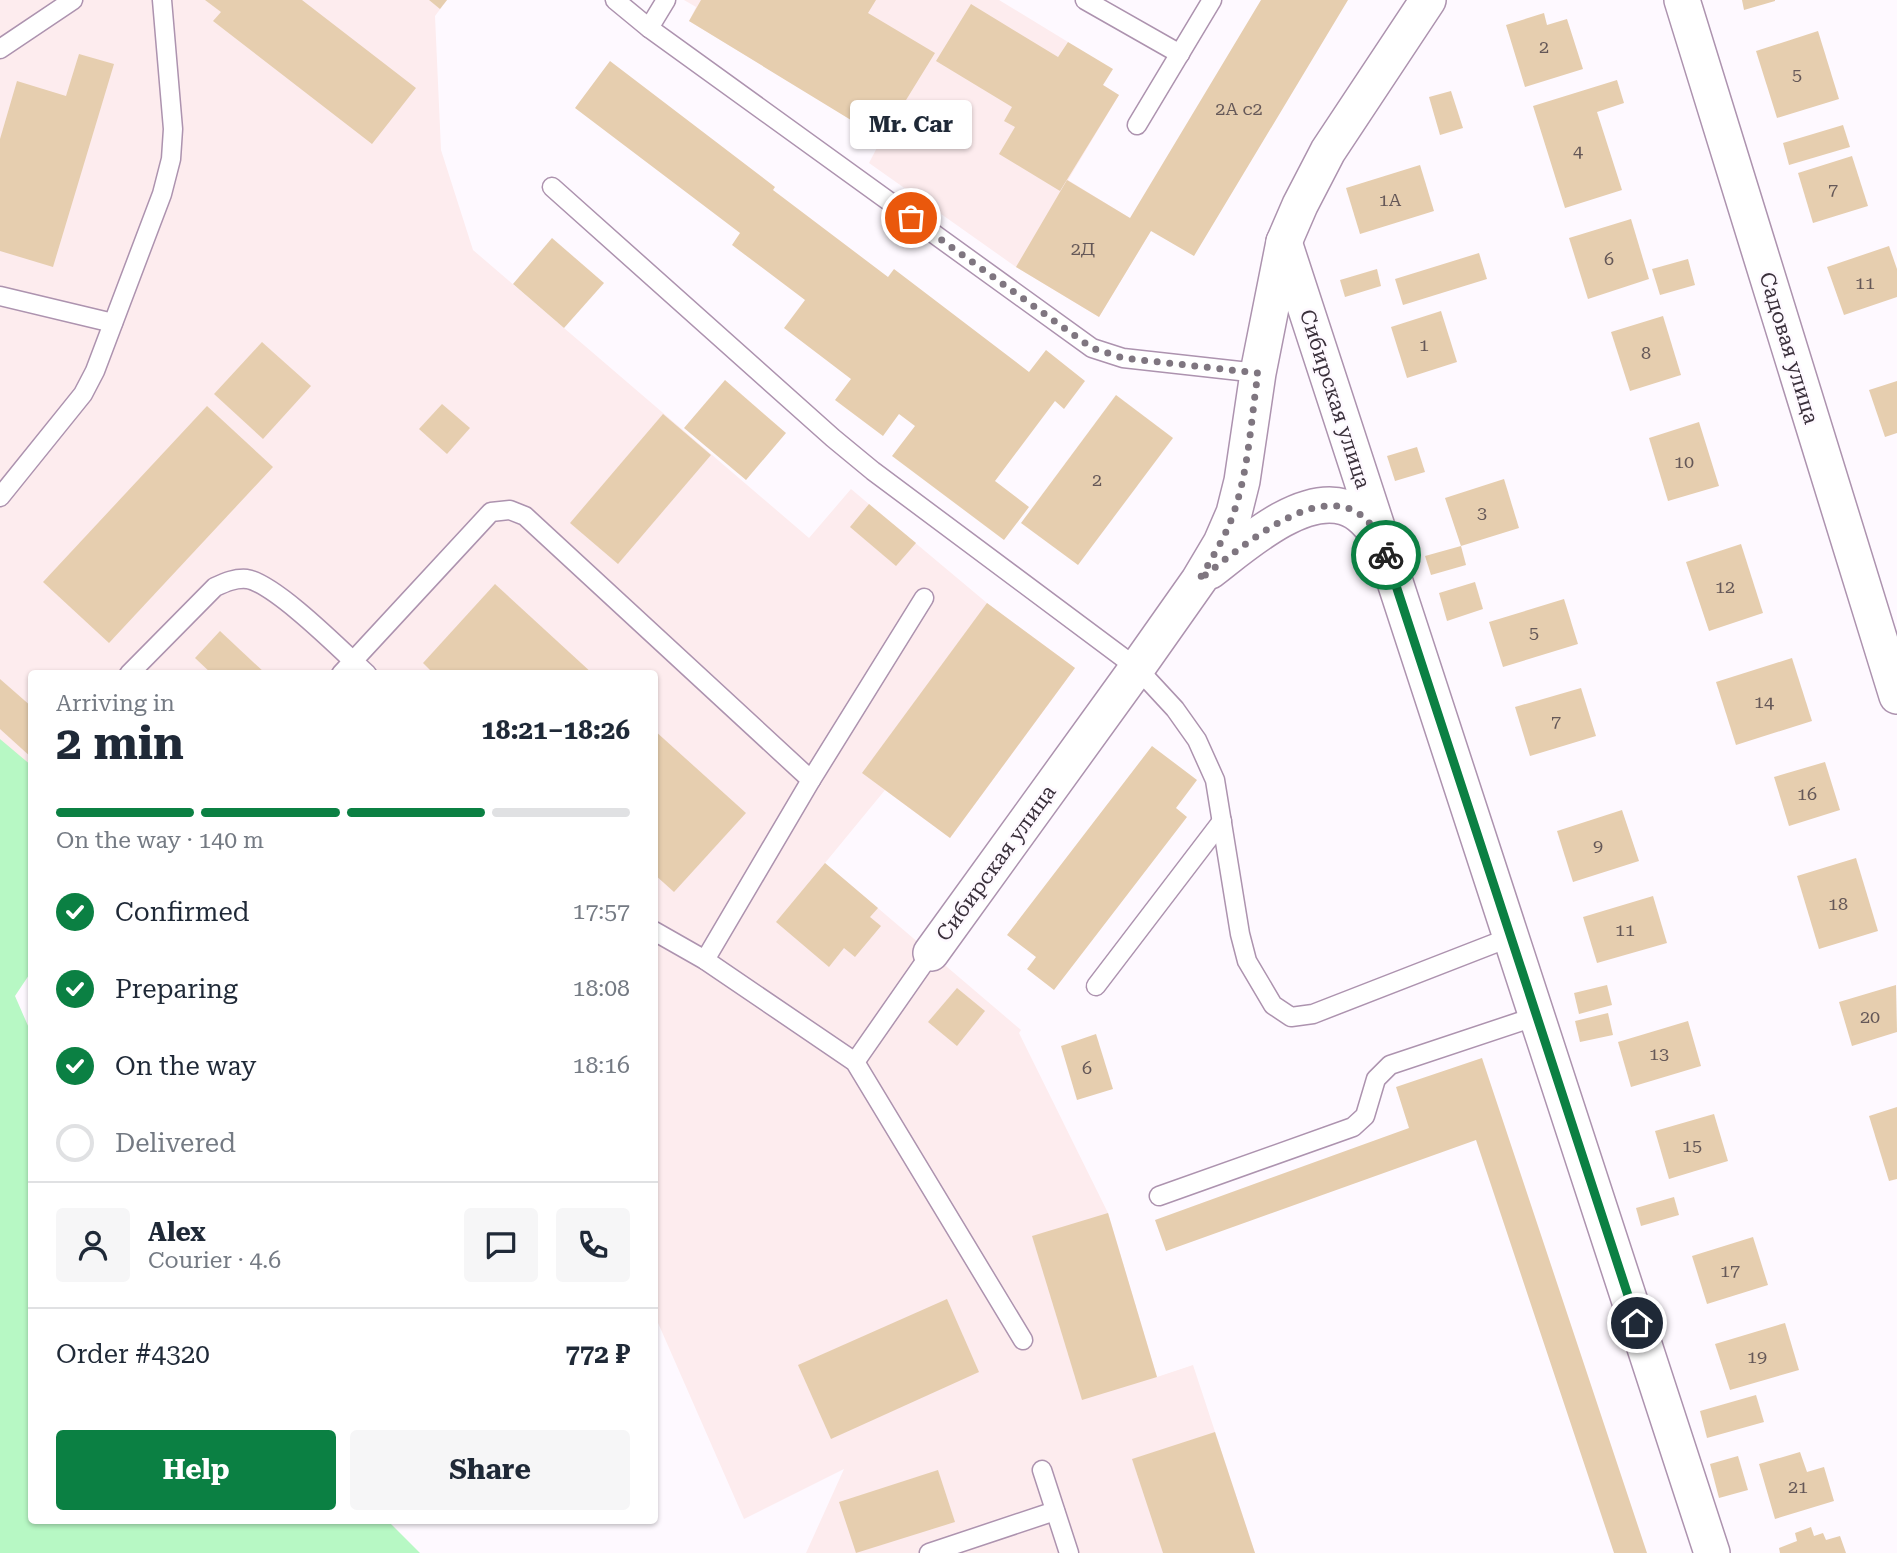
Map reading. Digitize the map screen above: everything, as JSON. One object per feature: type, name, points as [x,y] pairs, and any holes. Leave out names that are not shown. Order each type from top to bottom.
[{"type":"street","name":"Сибирская улица","points":[[930,953],[1138,668],[1199,580],[1221,543],[1234,513],[1242,481],[1258,373],[1284,242],[1328,151],[1428,0]]},
{"type":"street","name":"Садовая улица","points":[[1682,0],[1897,696]]},
{"type":"street","name":"Сибирская улица","points":[[1284,242],[1712,1553]]},
{"type":"street","points":[[1199,580],[1267,529],[1314,507],[1333,505],[1347,508],[1360,515],[1381,540]]},
{"type":"lane","points":[[0,49],[73,0]]},
{"type":"lane","points":[[0,497],[83,394],[162,194],[171,159],[173,128],[162,0]]},
{"type":"lane","points":[[615,0],[649,28],[1092,348],[1123,358],[1258,373]]},
{"type":"lane","points":[[649,28],[666,0]]},
{"type":"lane","points":[[1085,0],[1180,54]]},
{"type":"lane","points":[[1137,125],[1212,0]]},
{"type":"lane","points":[[552,187],[833,438],[873,471],[1138,668],[1175,709],[1197,740],[1215,780],[1240,934],[1247,961],[1273,1004],[1291,1017],[1313,1014],[1511,937]]},
{"type":"lane","points":[[0,296],[113,323]]},
{"type":"lane","points":[[133,670],[215,587],[229,580],[247,579],[266,586],[347,667],[491,512],[510,510],[525,516],[811,780]]},
{"type":"lane","points":[[705,960],[811,780],[924,598]]},
{"type":"lane","points":[[1096,986],[1222,821]]},
{"type":"lane","points":[[658,933],[705,960],[855,1062],[1023,1340]]},
{"type":"lane","points":[[855,1062],[930,953]]},
{"type":"lane","points":[[1158,1196],[1353,1127],[1365,1116],[1376,1079],[1390,1065],[1537,1016]]},
{"type":"lane","points":[[1042,1470],[1069,1553]]},
{"type":"lane","points":[[929,1553],[1055,1511]]},
{"type":"shaded area","points":[[0,0],[447,0],[435,16],[441,150],[473,250],[809,538],[851,489],[987,603],[1075,668],[950,838],[885,790],[825,863],[1021,1030],[1019,1033],[1108,1213],[1157,1377],[1193,1365],[1255,1553],[806,1553],[844,1469],[744,1519],[658,1323],[658,670],[28,670],[28,768],[0,743]]},
{"type":"shaded area","points":[[684,0],[999,0],[1068,42],[1058,57],[1119,95],[1068,180],[1151,231],[1099,317],[1016,267],[869,163],[882,138],[689,21],[696,7]]},
{"type":"green space","points":[[0,739],[28,763],[28,976],[15,996],[28,1026],[28,1524],[391,1524],[420,1553],[0,1553]]},
{"type":"building","points":[[205,0],[302,0],[416,88],[372,144],[213,21],[221,12]]},
{"type":"building","points":[[429,0],[447,0],[440,9]]},
{"type":"building","points":[[701,0],[876,0],[868,13],[935,53],[882,139],[689,21]]},
{"type":"building","points":[[1261,0],[1348,0],[1194,256],[1151,231],[1099,317],[1016,267],[1067,180],[1130,218]]},
{"type":"building","points":[[1742,0],[1775,0],[1775,1],[1744,10]]},
{"type":"building","points":[[971,4],[1058,57],[1068,42],[1113,69],[1103,85],[1119,95],[1060,191],[999,154],[1015,127],[1004,121],[1012,107],[936,61]]},
{"type":"building","points":[[1544,13],[1547,25],[1567,19],[1583,69],[1525,87],[1506,25]]},
{"type":"building","points":[[1818,31],[1839,99],[1777,118],[1756,51]]},
{"type":"building","points":[[79,54],[114,64],[53,267],[0,251],[0,139],[17,81],[66,96]]},
{"type":"building","points":[[610,61],[888,277],[894,269],[1029,372],[1046,350],[1085,381],[1064,409],[1055,401],[995,481],[1029,507],[1004,540],[892,456],[915,426],[899,414],[883,436],[835,400],[851,379],[784,328],[805,300],[732,245],[740,233],[575,108]]},
{"type":"building","points":[[1617,80],[1624,103],[1597,112],[1622,190],[1565,208],[1533,106]]},
{"type":"building","points":[[1451,91],[1463,128],[1440,135],[1429,97]]},
{"type":"building","points":[[1843,125],[1850,147],[1789,165],[1783,143]]},
{"type":"building","points":[[1852,156],[1868,206],[1813,223],[1798,173]]},
{"type":"building","points":[[1420,165],[1434,211],[1360,234],[1346,188]]},
{"type":"building","points":[[1631,219],[1649,279],[1588,299],[1569,238]]},
{"type":"building","points":[[552,238],[604,283],[564,328],[513,284]]},
{"type":"building","points":[[1889,246],[1897,269],[1897,297],[1844,315],[1827,267]]},
{"type":"building","points":[[1479,253],[1487,279],[1403,305],[1395,279]]},
{"type":"building","points":[[1688,259],[1695,285],[1660,295],[1652,269]]},
{"type":"building","points":[[1377,269],[1381,286],[1345,297],[1340,280]]},
{"type":"building","points":[[1441,311],[1457,362],[1407,378],[1391,327]]},
{"type":"building","points":[[1663,316],[1681,375],[1630,391],[1611,332]]},
{"type":"building","points":[[262,342],[311,386],[263,439],[214,394]]},
{"type":"building","points":[[725,380],[786,433],[746,480],[684,428]]},
{"type":"building","points":[[1897,381],[1897,433],[1885,437],[1869,390]]},
{"type":"building","points":[[1116,395],[1173,438],[1078,565],[1021,523]]},
{"type":"building","points":[[442,404],[470,428],[447,454],[419,429]]},
{"type":"building","points":[[207,406],[273,467],[109,643],[43,582]]},
{"type":"building","points":[[663,414],[711,455],[618,564],[570,523]]},
{"type":"building","points":[[1699,422],[1719,486],[1668,501],[1649,438]]},
{"type":"building","points":[[1417,447],[1425,472],[1395,481],[1387,456]]},
{"type":"building","points":[[1504,479],[1519,528],[1461,546],[1445,498]]},
{"type":"building","points":[[869,504],[916,543],[896,566],[850,527]]},
{"type":"building","points":[[1741,544],[1763,613],[1709,631],[1686,562]]},
{"type":"building","points":[[1461,546],[1466,565],[1431,575],[1425,556]]},
{"type":"building","points":[[1475,582],[1483,609],[1447,621],[1439,593]]},
{"type":"building","points":[[495,584],[589,670],[430,670],[423,663]]},
{"type":"building","points":[[1564,599],[1578,644],[1503,667],[1489,622]]},
{"type":"building","points":[[987,603],[1075,668],[950,838],[862,773]]},
{"type":"building","points":[[220,631],[262,670],[208,670],[195,658]]},
{"type":"building","points":[[1792,658],[1812,721],[1736,745],[1716,682]]},
{"type":"building","points":[[0,679],[28,704],[28,754],[0,729]]},
{"type":"building","points":[[1581,688],[1596,736],[1530,756],[1515,707]]},
{"type":"building","points":[[658,734],[746,813],[674,892],[658,878]]},
{"type":"building","points":[[1152,746],[1197,780],[1176,808],[1187,817],[1054,990],[1027,969],[1036,957],[1007,935]]},
{"type":"building","points":[[1825,762],[1840,810],[1789,826],[1774,777]]},
{"type":"building","points":[[1622,810],[1639,861],[1573,882],[1557,831]]},
{"type":"building","points":[[1856,858],[1878,931],[1819,949],[1797,876]]},
{"type":"building","points":[[825,863],[878,908],[870,917],[881,926],[855,957],[844,948],[829,967],[776,922]]},
{"type":"building","points":[[1653,896],[1667,943],[1597,963],[1583,917]]},
{"type":"building","points":[[1607,985],[1612,1005],[1579,1014],[1574,993]]},
{"type":"building","points":[[1896,985],[1897,1032],[1852,1046],[1839,1002]]},
{"type":"building","points":[[957,988],[985,1011],[957,1046],[928,1022]]},
{"type":"building","points":[[1608,1013],[1613,1035],[1580,1042],[1575,1021]]},
{"type":"building","points":[[1688,1021],[1701,1066],[1631,1087],[1618,1042]]},
{"type":"building","points":[[1096,1034],[1113,1089],[1077,1100],[1061,1046]]},
{"type":"building","points":[[1482,1058],[1647,1553],[1614,1553],[1476,1140],[1166,1251],[1155,1220],[1409,1128],[1396,1087]]},
{"type":"building","points":[[1897,1107],[1897,1179],[1889,1181],[1869,1116]]},
{"type":"building","points":[[1714,1114],[1728,1161],[1669,1179],[1655,1131]]},
{"type":"building","points":[[1674,1197],[1679,1215],[1641,1226],[1636,1208]]},
{"type":"building","points":[[1108,1213],[1157,1377],[1082,1400],[1032,1236]]},
{"type":"building","points":[[1753,1237],[1768,1285],[1707,1304],[1692,1256]]},
{"type":"building","points":[[947,1299],[979,1372],[831,1439],[798,1365]]},
{"type":"building","points":[[1785,1323],[1799,1370],[1730,1390],[1715,1344]]},
{"type":"building","points":[[1756,1395],[1764,1422],[1707,1438],[1700,1411]]},
{"type":"building","points":[[1215,1432],[1255,1553],[1163,1553],[1132,1459]]},
{"type":"building","points":[[1800,1452],[1807,1472],[1824,1467],[1834,1501],[1775,1519],[1759,1464]]},
{"type":"building","points":[[1738,1456],[1748,1490],[1719,1498],[1710,1464]]},
{"type":"building","points":[[938,1470],[955,1522],[856,1553],[839,1502]]},
{"type":"building","points":[[1811,1527],[1814,1536],[1823,1533],[1826,1540],[1840,1536],[1846,1553],[1780,1553],[1779,1548],[1797,1541],[1795,1533]]},
{"type":"way so far","points":[[911,218],[1092,348],[1123,358],[1258,373],[1242,481],[1234,513],[1221,543],[1199,580],[1257,535],[1296,513],[1314,507],[1333,505],[1360,515],[1381,540],[1386,555]]},
{"type":"place","name":"Mr. Car","points":[[911,218]]},
{"type":"route","points":[[1386,555],[1637,1323]]}]
